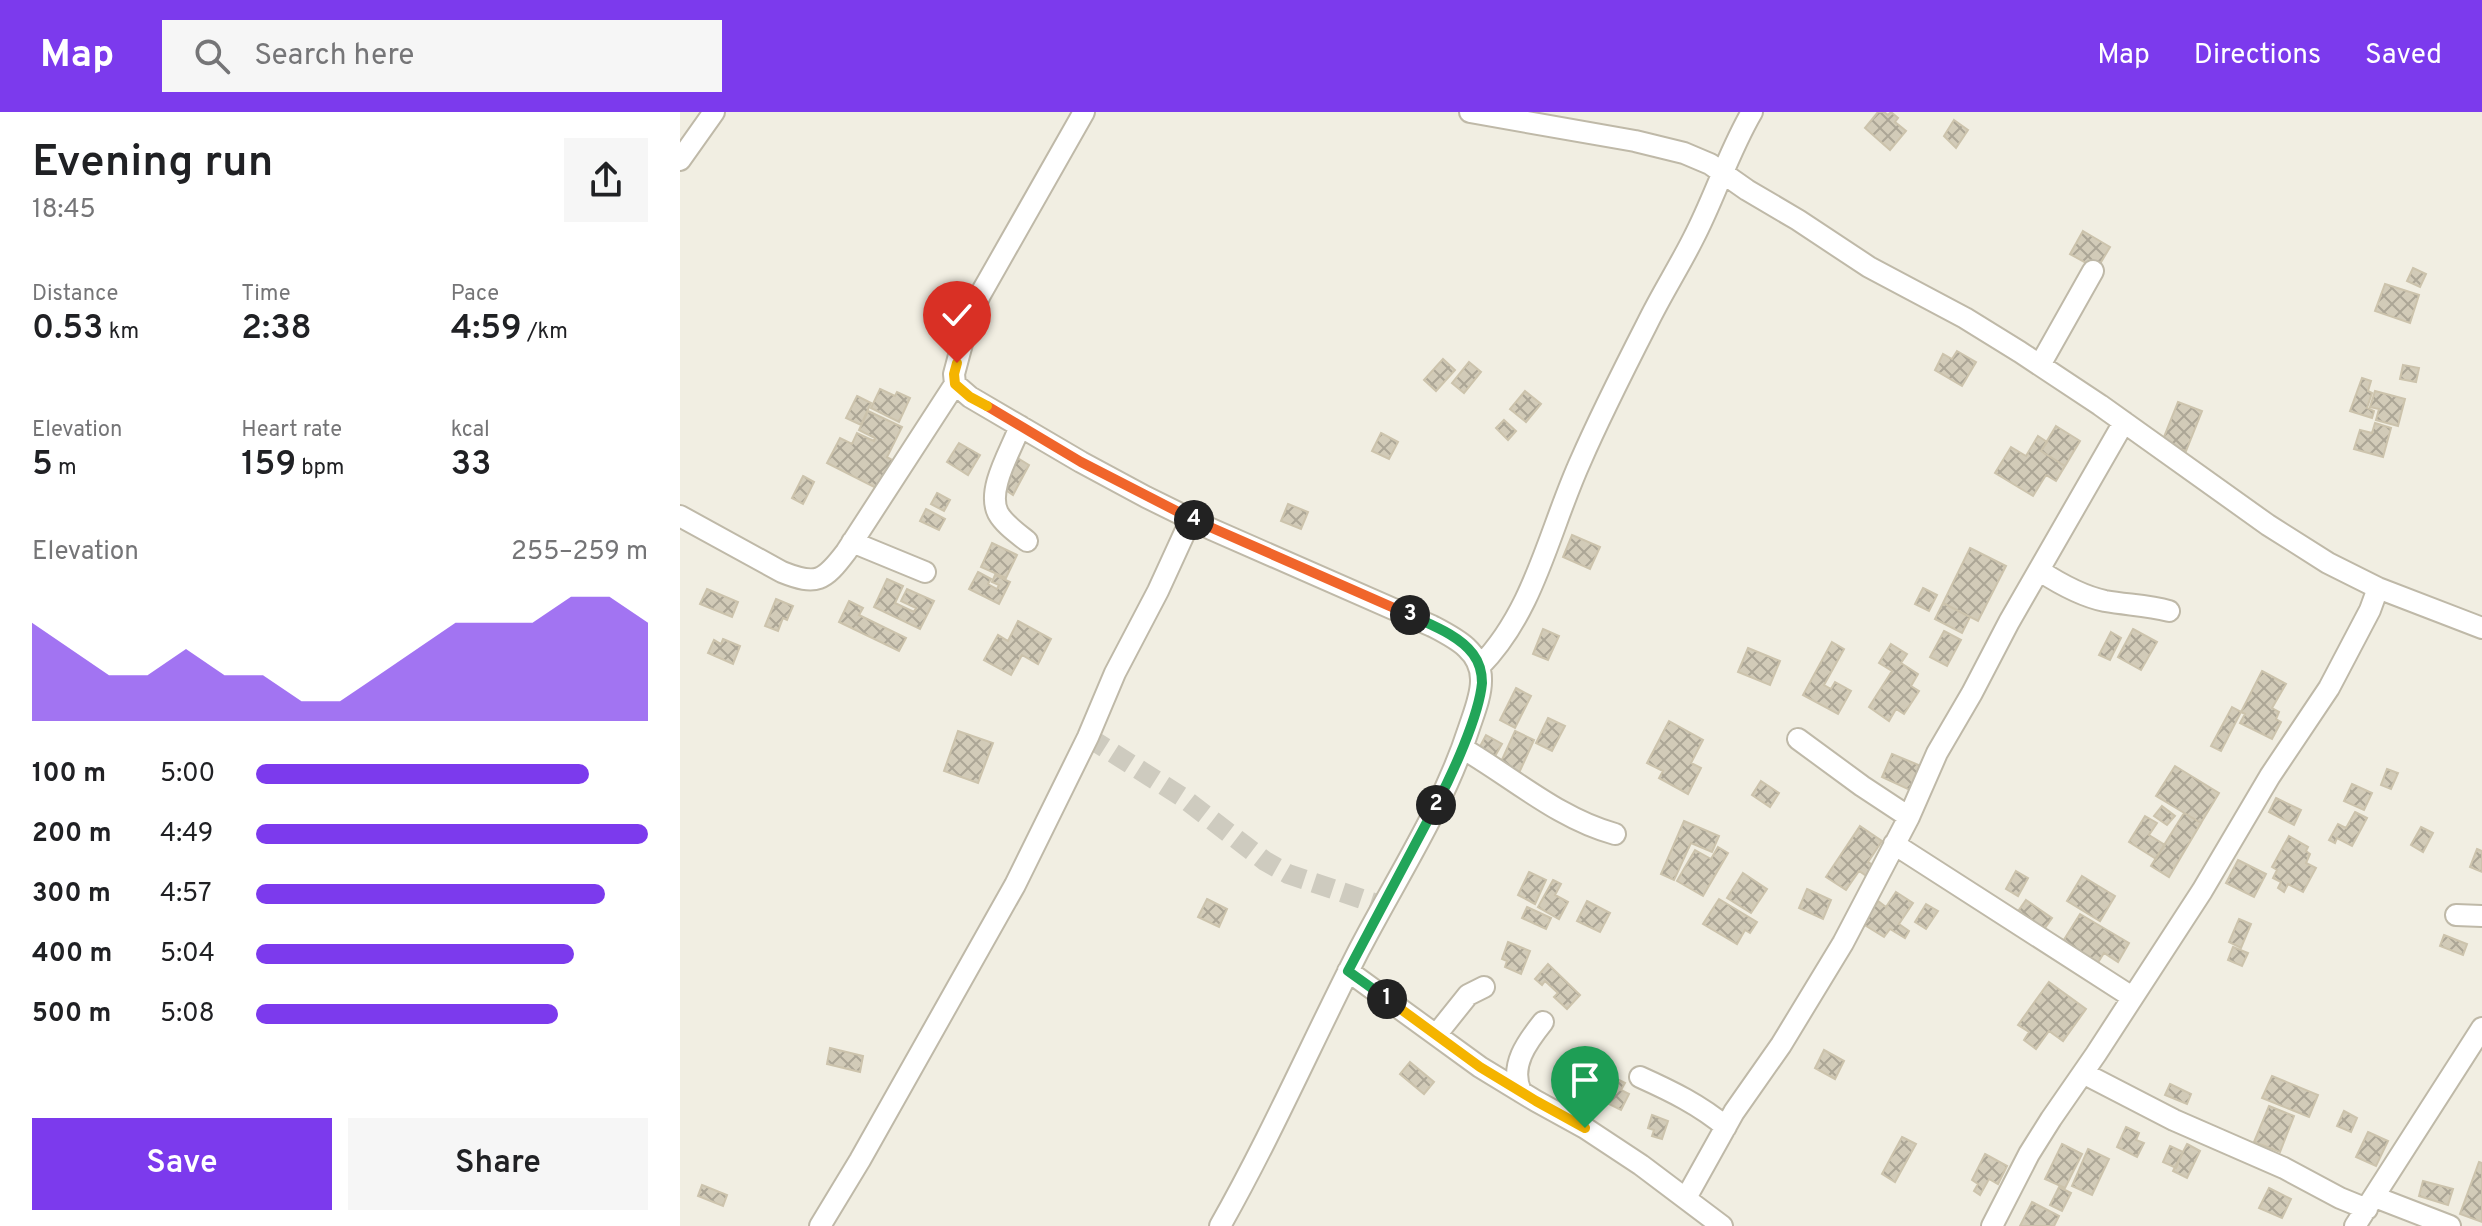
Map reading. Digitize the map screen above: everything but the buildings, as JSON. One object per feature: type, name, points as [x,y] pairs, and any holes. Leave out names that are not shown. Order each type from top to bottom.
[{"type":"street","points":[[680,160],[714,112]]},
{"type":"street","points":[[680,516],[799,579],[820,579],[832,570],[955,384],[954,374],[966,329],[980,295],[1084,112]]},
{"type":"street","points":[[1470,112],[1635,141],[1684,153],[1710,164],[1869,267],[1965,318],[2040,365],[2268,525],[2328,563],[2378,588],[2482,628]]},
{"type":"street","points":[[1480,666],[1505,636],[1531,590],[1580,462],[1647,324],[1693,239],[1721,172],[1752,112]]},
{"type":"street","points":[[2040,365],[2093,271]]},
{"type":"street","points":[[955,384],[970,397],[1095,470],[1191,519],[1462,642],[1480,666],[1482,683],[1449,781],[1348,971],[1263,1149],[1220,1226]]},
{"type":"street","points":[[1686,1198],[1726,1127],[1843,943],[1909,817],[1937,753],[2124,422]]},
{"type":"street","points":[[1020,426],[997,482],[996,501],[998,513],[1010,528],[1027,541]]},
{"type":"street","points":[[820,1226],[1015,885],[1191,519]]},
{"type":"street","points":[[852,542],[925,572]]},
{"type":"street","points":[[2040,571],[2069,588],[2101,600],[2169,611]]},
{"type":"street","points":[[1992,1226],[2029,1154],[2202,891],[2270,776],[2329,688],[2370,610],[2378,588]]},
{"type":"street","points":[[1798,739],[1909,817]]},
{"type":"street","points":[[1462,748],[1568,815],[1615,834]]},
{"type":"street","points":[[1894,844],[2132,997]]},
{"type":"street","points":[[2456,915],[2482,916]]},
{"type":"street","points":[[1348,971],[1521,1092],[1585,1128],[1722,1226]]},
{"type":"street","points":[[1436,1035],[1468,995],[1484,987]]},
{"type":"street","points":[[1521,1092],[1518,1062],[1543,1022]]},
{"type":"street","points":[[2366,1211],[2482,1028]]},
{"type":"street","points":[[2083,1073],[2174,1120],[2284,1168],[2366,1211],[2450,1226]]},
{"type":"street","points":[[1640,1077],[1711,1114],[1726,1127]]},
{"type":"tunnel","points":[[1088,737],[1182,797],[1265,861],[1288,874],[1383,906]]},
{"type":"route","points":[[957,363],[955,384],[961,390],[1081,462],[1211,529],[1385,603],[1462,642],[1472,652],[1480,666],[1482,683],[1449,781],[1348,971],[1480,1067],[1585,1128]]}]
